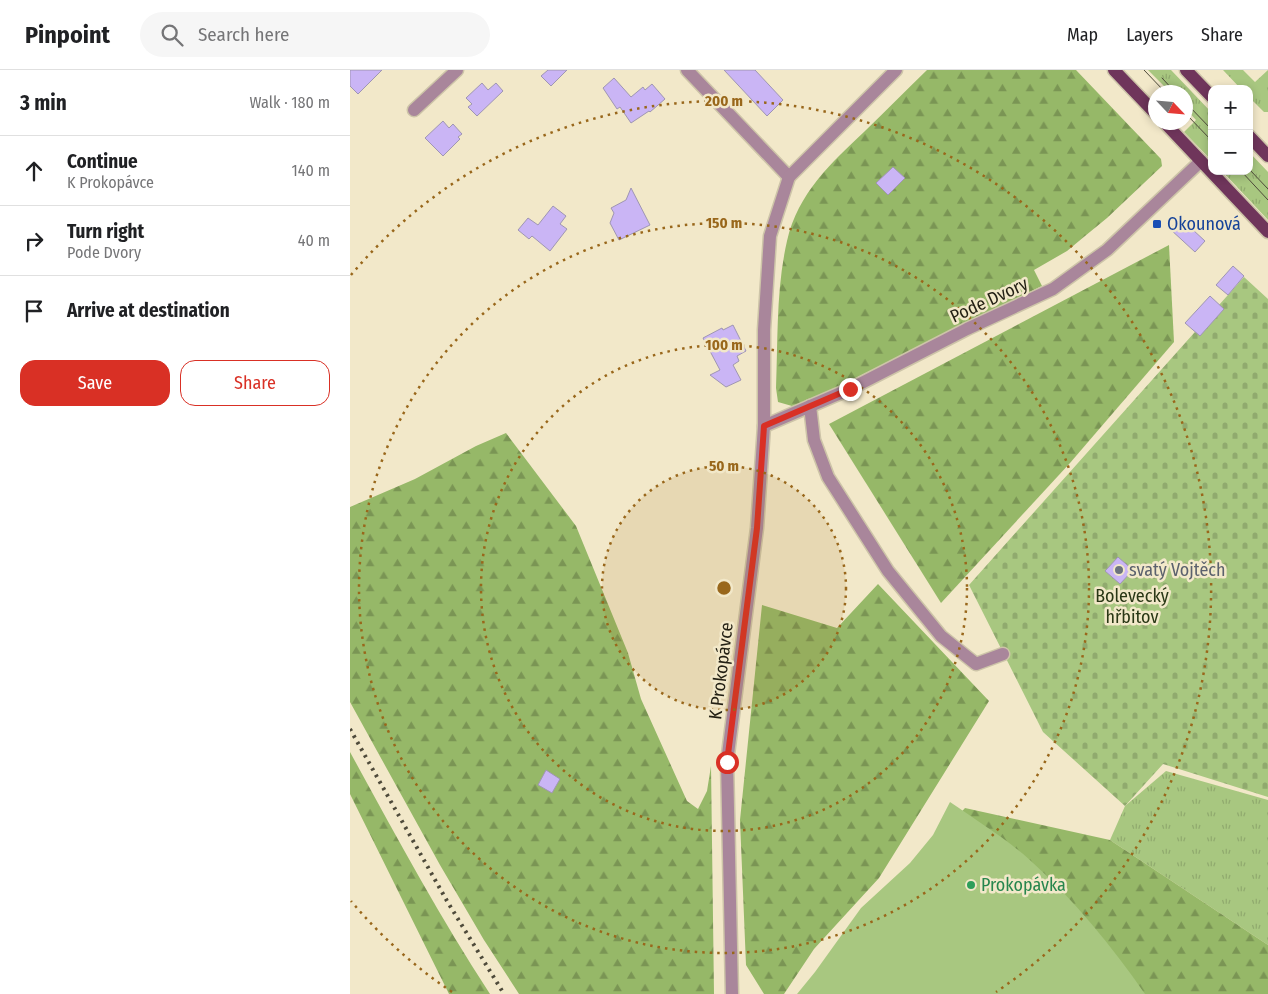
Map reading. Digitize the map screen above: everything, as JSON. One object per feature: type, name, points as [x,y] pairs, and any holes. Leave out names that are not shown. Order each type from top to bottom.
[{"type":"main road","points":[[1114,70],[1148,106]]},
{"type":"main road","points":[[1186,70],[1208,93]]},
{"type":"main road","points":[[1172,130],[1268,232]]},
{"type":"main road","points":[[1253,140],[1268,156]]},
{"type":"street","points":[[414,110],[457,70]]},
{"type":"street","points":[[686,70],[789,177]]},
{"type":"street","name":"K Prokopávce","points":[[732,994],[727,762],[757,528],[764,426],[764,330],[770,236],[789,177],[896,70]]},
{"type":"street","name":"Pode Dvory","points":[[764,426],[850,389],[967,329],[1053,289],[1107,250],[1201,161]]},
{"type":"street","points":[[810,406],[814,440],[828,477],[888,571],[941,636],[976,664],[1003,654]]},
{"type":"green space","points":[[927,70],[1076,70],[1161,159],[1162,166],[1107,218],[1067,251],[1034,270],[1042,286],[809,401],[792,406],[778,402],[776,388],[781,277],[787,241],[799,208],[828,167]]},
{"type":"green space","points":[[1148,70],[1171,70],[1185,85],[1163,85]]},
{"type":"green space","points":[[1223,70],[1243,70],[1255,82],[1268,70],[1268,112],[1264,112],[1253,101],[1253,85],[1237,85]]},
{"type":"green space","points":[[1193,93],[1208,109],[1208,157],[1184,132],[1186,130],[1193,130],[1193,123],[1196,120],[1193,117]]},
{"type":"green space","points":[[1253,156],[1268,172],[1268,220],[1226,175],[1253,175]]},
{"type":"green space","points":[[1169,245],[1174,342],[1070,463],[941,603],[829,424]]},
{"type":"green space","name":"Bolevecký hřbitov","points":[[1244,277],[1268,299],[1268,797],[1163,764],[1125,806],[1043,732],[969,585]]},
{"type":"green space","points":[[506,433],[576,526],[628,653],[641,699],[687,801],[698,809],[707,791],[711,766],[714,994],[519,994],[484,940],[440,865],[350,702],[350,507],[415,479],[476,446]]},
{"type":"green space","points":[[878,584],[989,701],[879,878],[814,949],[784,994],[764,994],[746,965],[740,820],[762,605],[837,628]]},
{"type":"green space","points":[[350,752],[435,905],[490,994],[449,994],[350,794]]},
{"type":"green space","points":[[1166,771],[1268,800],[1268,945],[1110,840],[1125,806]]},
{"type":"green space","name":"Prokopávka","points":[[950,802],[1012,845],[1047,876],[1092,924],[1145,994],[797,994],[861,908],[910,863],[933,835]]},
{"type":"green space","name":"Prokopávka","points":[[965,808],[1110,840],[1268,945],[1268,994],[798,994]]},
{"type":"building","points":[[350,70],[382,70],[358,94],[350,86]]},
{"type":"building","points":[[548,70],[567,70],[551,86],[541,76]]},
{"type":"building","points":[[724,70],[755,70],[783,100],[767,116]]},
{"type":"building","points":[[614,78],[631,97],[643,87],[645,90],[652,84],[665,99],[650,112],[631,123],[620,107],[617,109],[603,88]]},
{"type":"building","points":[[482,83],[488,90],[496,83],[503,91],[477,116],[468,107],[472,104],[466,98]]},
{"type":"building","points":[[443,121],[449,128],[453,124],[462,134],[458,137],[460,139],[443,156],[425,138]]},
{"type":"building","points":[[893,167],[905,178],[888,195],[876,183]]},
{"type":"building","points":[[631,188],[650,225],[619,240],[610,223],[614,213],[611,208],[626,200]]},
{"type":"building","points":[[553,206],[566,216],[560,224],[567,229],[550,251],[532,236],[529,239],[518,230],[528,218],[538,225]]},
{"type":"building","points":[[1180,218],[1205,241],[1195,252],[1170,229]]},
{"type":"building","points":[[1233,266],[1244,276],[1228,295],[1216,285]]},
{"type":"building","points":[[1210,296],[1224,309],[1200,336],[1185,323]]},
{"type":"building","points":[[733,325],[746,351],[737,356],[739,361],[733,365],[741,380],[726,387],[710,375],[720,370],[703,338],[722,328],[723,330]]},
{"type":"building","name":"svatý Vojtěch","points":[[1118,557],[1133,570],[1120,584],[1105,571]]},
{"type":"building","points":[[546,770],[560,779],[552,793],[538,785]]},
{"type":"tram line","points":[[1144,70],[1158,85]]},
{"type":"tram line","points":[[1162,78],[1168,85]]},
{"type":"tram line","points":[[1193,110],[1208,126]]},
{"type":"tram line","points":[[1193,121],[1208,137]]},
{"type":"tram line","points":[[1253,173],[1268,189]]},
{"type":"tram line","points":[[1245,175],[1268,200]]},
{"type":"railway","points":[[350,729],[447,901],[504,994]]},
{"type":"place","name":"Okounová","points":[[1157,224]]},
{"type":"place","name":"svatý Vojtěch","points":[[1119,570]]},
{"type":"place","name":"Prokopávka","points":[[971,885]]},
{"type":"route","points":[[727,762],[757,528],[764,426],[850,389]]}]
